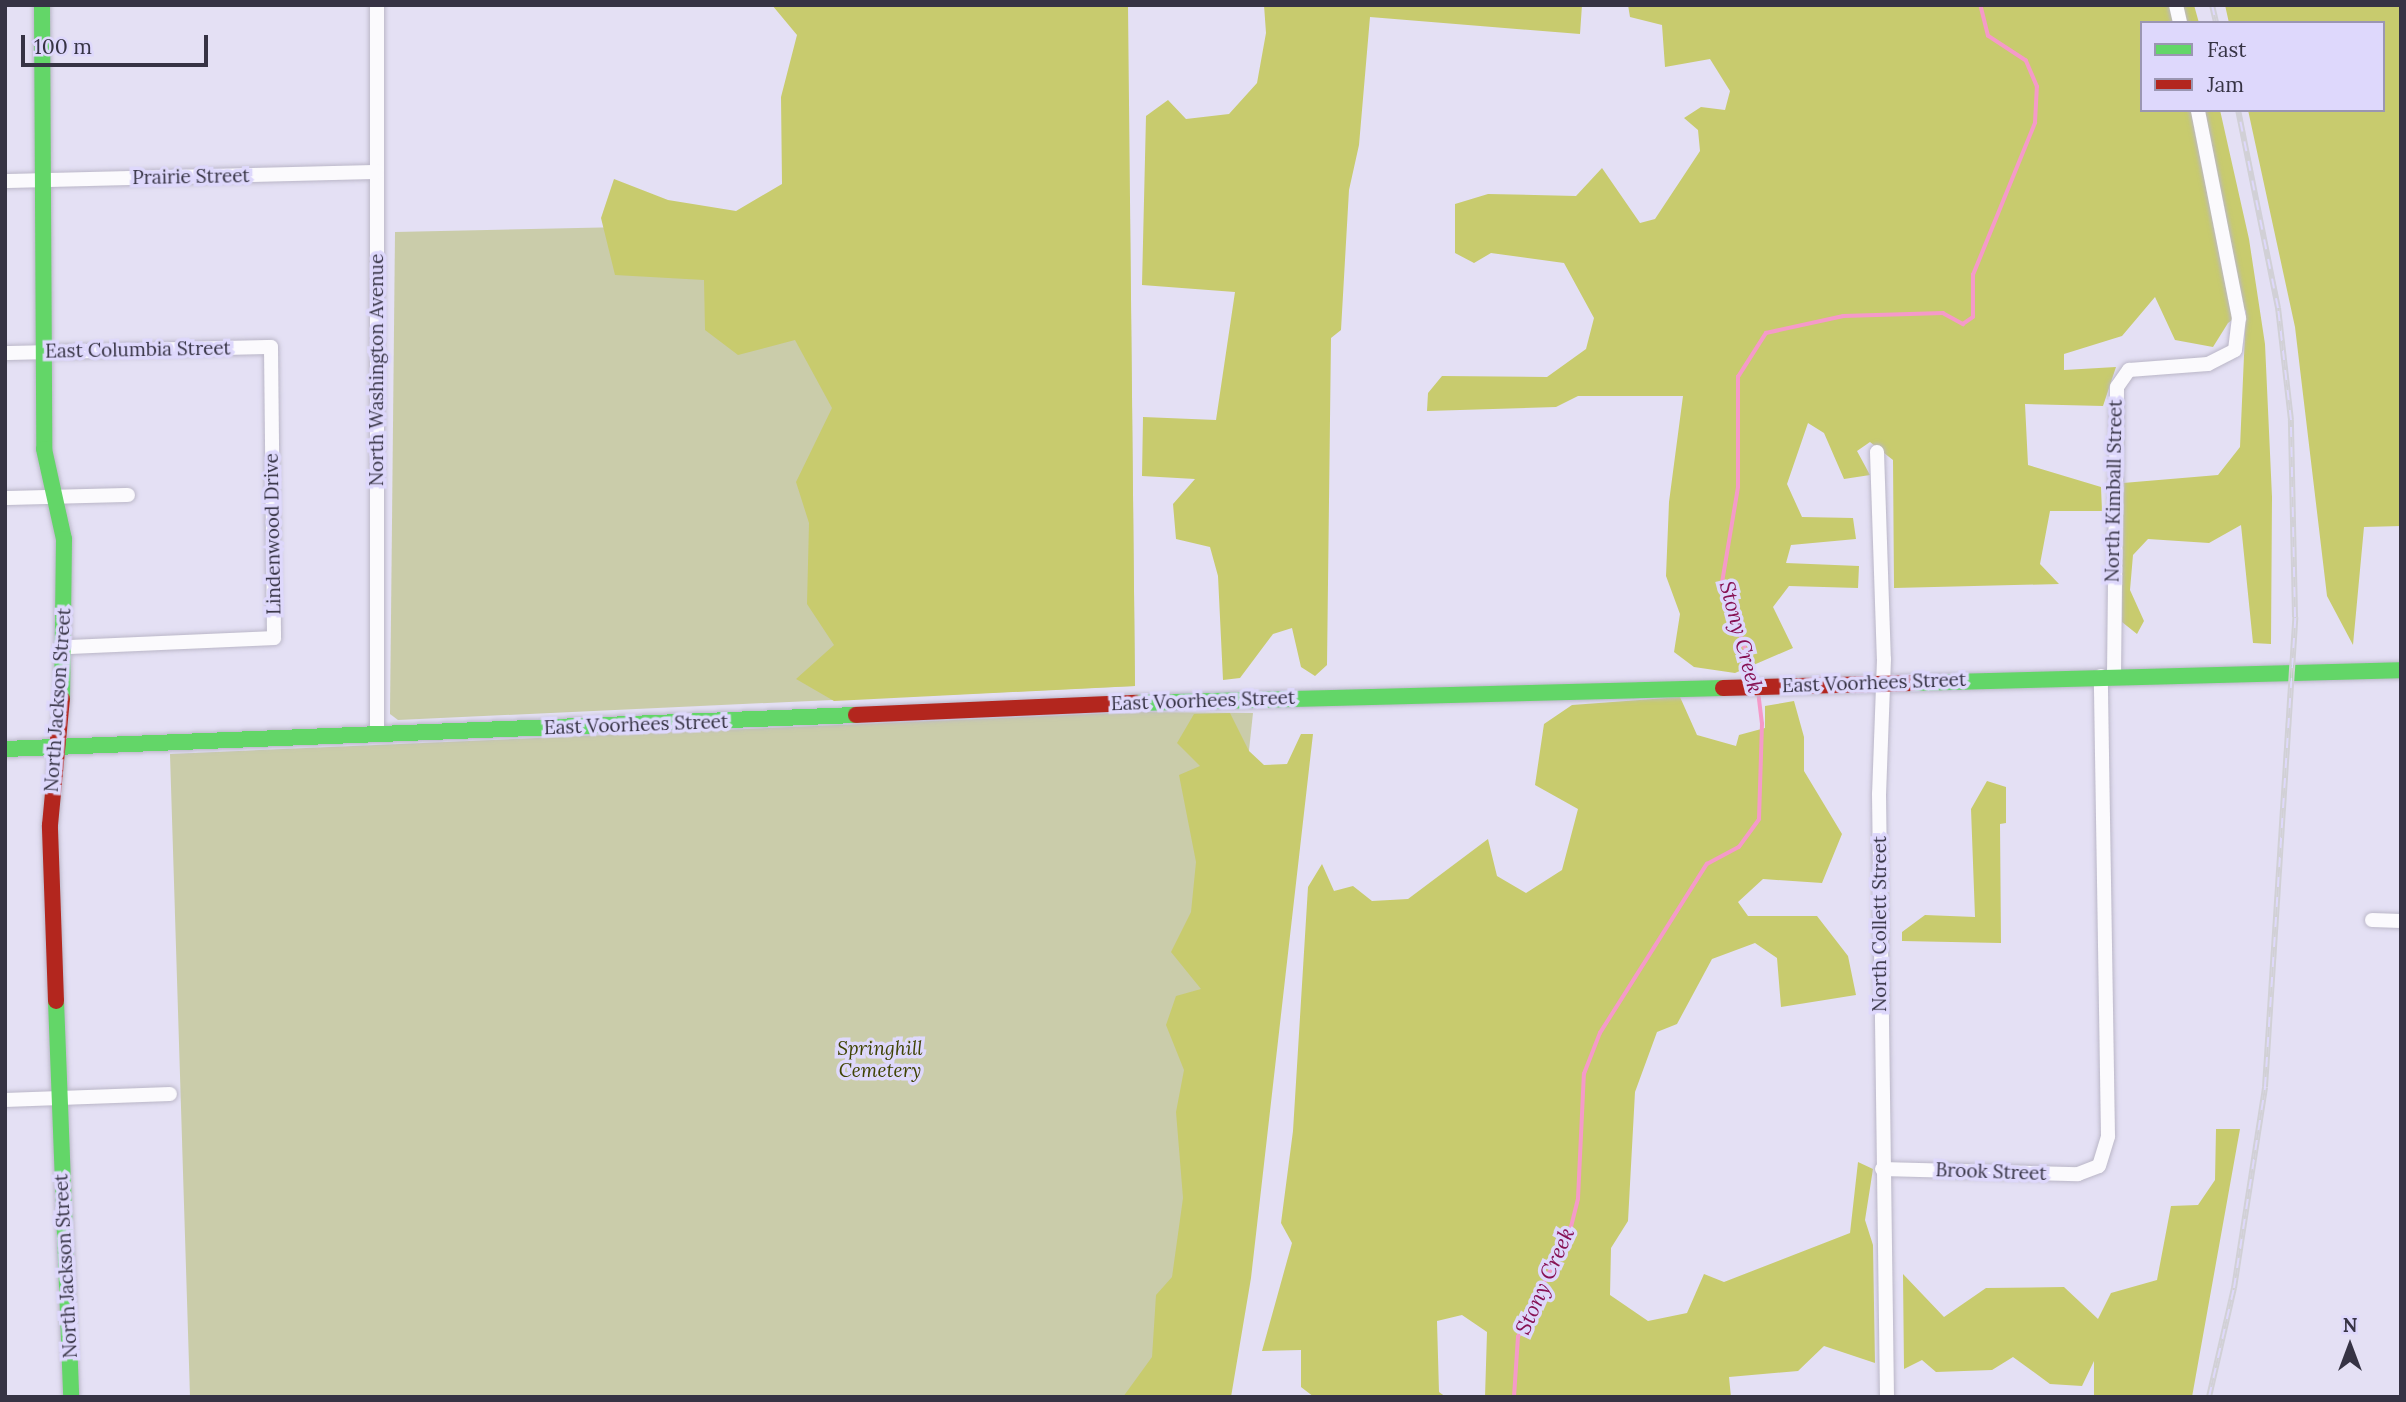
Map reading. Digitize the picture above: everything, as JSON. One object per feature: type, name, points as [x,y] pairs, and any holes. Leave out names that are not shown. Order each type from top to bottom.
[{"type":"main road","name":"North Jackson Street","points":[[42,5],[44,449],[64,539],[65,647],[50,825],[71,1397]]},
{"type":"main road","name":"East Voorhees Street","points":[[5,749],[1167,702],[2401,670]]},
{"type":"street","name":"North Washington Avenue","points":[[377,5],[377,734]]},
{"type":"street","name":"North Kimball Street","points":[[2099,1166],[2108,1136],[2108,676],[2117,387],[2129,370],[2208,364],[2235,350],[2239,318],[2198,112]]},
{"type":"street","name":"Prairie Street","points":[[5,181],[377,172]]},
{"type":"street","name":"East Columbia Street","points":[[5,353],[271,347]]},
{"type":"street","name":"Lindenwood Drive","points":[[65,647],[274,638],[271,347]]},
{"type":"street","name":"North Collett Street","points":[[1877,452],[1883,682],[1879,794],[1887,1397]]},
{"type":"street","points":[[5,498],[128,495]]},
{"type":"street","points":[[2372,920],[2401,921]]},
{"type":"street","points":[[5,1100],[170,1094]]},
{"type":"street","name":"Brook Street","points":[[1882,1169],[2078,1174],[2099,1166]]},
{"type":"green space","points":[[772,5],[1128,5],[1135,686],[834,701],[796,679],[834,645],[807,604],[809,523],[796,482],[832,408],[795,340],[738,355],[705,330],[704,280],[615,275],[601,218],[614,179],[668,200],[736,211],[782,184],[781,97],[797,35]]},
{"type":"green space","points":[[1264,5],[1582,5],[1580,34],[1370,17],[1359,145],[1349,190],[1341,330],[1331,338],[1327,665],[1315,676],[1301,667],[1292,628],[1273,634],[1240,678],[1223,680],[1218,576],[1210,547],[1176,539],[1173,504],[1195,479],[1142,476],[1143,417],[1216,420],[1235,292],[1142,285],[1146,116],[1168,100],[1186,119],[1229,114],[1257,83],[1266,33]]},
{"type":"green space","points":[[1628,5],[2194,5],[2198,21],[2140,21],[2140,112],[2220,112],[2249,239],[2265,344],[2272,497],[2271,644],[2253,643],[2241,525],[2209,543],[2148,539],[2133,555],[2130,590],[2144,621],[2137,634],[2122,622],[2123,483],[2218,475],[2240,447],[2246,310],[2228,323],[2213,347],[2175,340],[2155,297],[2122,336],[2064,354],[2064,370],[2116,367],[2103,406],[2025,404],[2028,465],[2101,487],[2102,511],[2050,511],[2040,564],[2059,584],[1894,588],[1893,460],[1870,442],[1857,451],[1870,475],[1844,479],[1824,433],[1808,423],[1787,484],[1802,517],[1853,518],[1856,539],[1791,545],[1786,563],[1859,566],[1858,588],[1789,586],[1773,607],[1793,648],[1735,673],[1694,667],[1674,652],[1680,614],[1666,576],[1669,502],[1683,396],[1578,396],[1556,407],[1427,411],[1428,393],[1442,376],[1547,377],[1586,349],[1594,318],[1564,263],[1491,253],[1474,263],[1455,253],[1455,204],[1488,194],[1576,196],[1602,168],[1640,223],[1655,219],[1700,151],[1698,130],[1684,118],[1701,107],[1725,110],[1730,91],[1710,59],[1665,67],[1662,25],[1630,17]]},
{"type":"green space","points":[[2225,5],[2401,5],[2401,526],[2364,527],[2353,645],[2327,596],[2295,327],[2248,112],[2385,112],[2385,21],[2229,21]]},
{"type":"green space","points":[[1130,216],[1135,686],[398,720],[390,714],[395,232]]},
{"type":"green space","points":[[1680,697],[1697,735],[1736,746],[1739,735],[1765,728],[1765,706],[1794,701],[1804,737],[1804,771],[1842,834],[1822,883],[1763,879],[1738,902],[1748,916],[1817,916],[1848,956],[1856,995],[1781,1007],[1777,958],[1755,943],[1712,959],[1677,1024],[1657,1032],[1635,1092],[1628,1221],[1611,1248],[1610,1295],[1648,1321],[1687,1313],[1704,1274],[1724,1282],[1850,1233],[1858,1162],[1873,1169],[1865,1220],[1873,1245],[1875,1363],[1824,1346],[1798,1371],[1729,1377],[1731,1397],[1485,1397],[1487,1332],[1462,1315],[1437,1321],[1439,1392],[1446,1397],[1314,1397],[1301,1387],[1301,1350],[1262,1351],[1292,1243],[1281,1223],[1293,1131],[1308,887],[1322,864],[1334,891],[1353,886],[1372,901],[1408,899],[1488,839],[1497,876],[1526,893],[1562,870],[1578,809],[1535,785],[1544,724],[1572,705]]},
{"type":"green space","name":"Springhill Cemetery","points":[[1137,712],[1253,713],[1180,1397],[190,1397],[170,754]]},
{"type":"green space","points":[[1230,713],[1249,751],[1264,765],[1287,764],[1301,734],[1313,734],[1251,1278],[1231,1397],[1123,1397],[1152,1357],[1156,1295],[1172,1277],[1183,1198],[1176,1112],[1184,1070],[1166,1025],[1176,996],[1201,989],[1171,952],[1191,912],[1196,862],[1179,775],[1200,766],[1177,743],[1194,714]]},
{"type":"green space","points":[[1987,781],[2006,787],[2006,823],[2000,824],[2001,943],[1902,941],[1902,932],[1925,915],[1975,917],[1971,809]]},
{"type":"green space","points":[[2216,1129],[2240,1129],[2192,1397],[2094,1397],[2094,1361],[2082,1386],[2050,1384],[2013,1357],[1992,1370],[1936,1372],[1922,1360],[1904,1369],[1903,1274],[1944,1317],[1986,1288],[2064,1287],[2098,1319],[2111,1293],[2157,1280],[2171,1206],[2198,1205],[2215,1180]]},
{"type":"waterway","name":"Stony Creek","points":[[1756,681],[1722,583],[1738,487],[1738,377],[1766,333],[1843,316],[1943,313],[1963,324],[1973,317],[1973,275],[2035,123],[2037,87],[2026,61],[1988,36],[1980,5]]},
{"type":"waterway","name":"Stony Creek","points":[[1514,1397],[1518,1337],[1571,1227],[1578,1199],[1584,1074],[1600,1033],[1707,864],[1739,847],[1759,819],[1762,724],[1758,692]]},
{"type":"railway","points":[[2212,5],[2216,21]]},
{"type":"railway","points":[[2209,1397],[2234,1288],[2265,1087],[2295,617],[2291,420],[2278,308],[2238,112]]},
{"type":"traffic: fast","points":[[42,5],[44,449],[64,539],[62,699]]},
{"type":"traffic: fast","points":[[1912,683],[2401,670]]},
{"type":"traffic: fast","points":[[1135,703],[1723,688]]},
{"type":"traffic: fast","points":[[5,749],[856,715]]},
{"type":"traffic: fast","points":[[56,1001],[71,1397]]},
{"type":"traffic: jam","points":[[1723,688],[1912,683]]},
{"type":"traffic: jam","points":[[56,1001],[50,825],[62,699]]},
{"type":"traffic: jam","points":[[856,715],[1135,703]]}]
